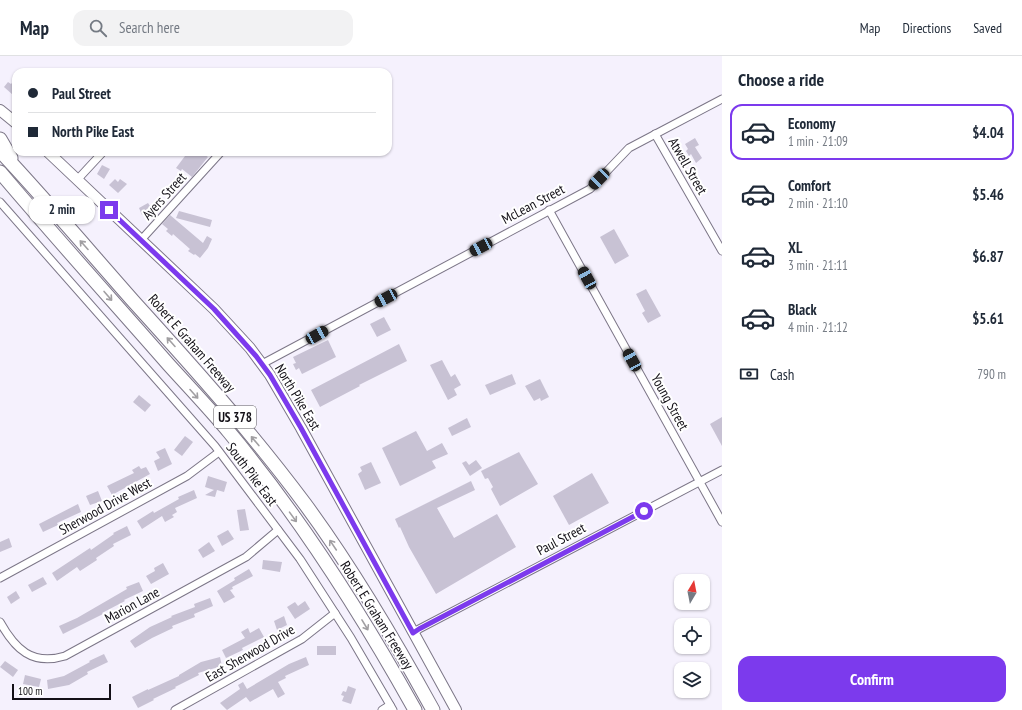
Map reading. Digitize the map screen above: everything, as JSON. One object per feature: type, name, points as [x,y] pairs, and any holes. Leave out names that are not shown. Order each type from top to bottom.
[{"type":"highway","points":[[0,139],[19,172]]},
{"type":"highway","name":"Robert E Graham Freeway","points":[[0,151],[208,384],[265,453],[305,505],[371,602],[433,710]]},
{"type":"highway","name":"Robert E Graham Freeway","points":[[0,172],[49,230],[228,431],[272,487],[316,547],[349,598],[415,710]]},
{"type":"street","name":"McLean Street","points":[[262,364],[590,189],[629,148],[722,99]]},
{"type":"street","points":[[0,110],[12,120]]},
{"type":"street","name":"Atwell Street","points":[[655,134],[722,251]]},
{"type":"street","name":"North Pike East","points":[[52,156],[214,309],[250,348],[262,364],[301,428],[456,710]]},
{"type":"street","points":[[77,180],[99,156]]},
{"type":"street","name":"Ayers Street","points":[[141,240],[217,156]]},
{"type":"street","name":"South Pike East","points":[[0,202],[219,452],[300,559],[351,638],[391,708]]},
{"type":"street","name":"Young Street","points":[[549,210],[722,522]]},
{"type":"street","name":"Sherwood Drive West","points":[[0,578],[187,476],[219,452]]},
{"type":"street","name":"Paul Street","points":[[413,633],[722,470]]},
{"type":"street","name":"Marion Lane","points":[[0,622],[17,648],[29,655],[43,659],[65,656],[246,557],[278,530]]},
{"type":"street","name":"East Sherwood Drive","points":[[175,710],[302,639],[335,613]]},
{"type":"street","points":[[382,710],[391,708]]},
{"type":"building","points":[[8,82],[11,84],[12,83],[12,94],[4,87]]},
{"type":"building","points":[[695,138],[699,145],[695,147],[702,158],[696,163],[691,154],[689,156],[686,151],[688,149],[685,144]]},
{"type":"building","points":[[185,156],[208,157],[192,177],[182,169],[181,171],[176,168]]},
{"type":"building","points":[[102,165],[110,169],[104,179],[97,174]]},
{"type":"building","points":[[115,179],[118,182],[120,179],[127,184],[118,193],[109,185]]},
{"type":"building","points":[[148,203],[152,209],[142,215],[139,208]]},
{"type":"building","points":[[179,211],[212,220],[210,227],[176,218]]},
{"type":"building","points":[[170,215],[203,243],[207,236],[212,239],[208,248],[200,258],[188,251],[190,249],[173,234],[172,236],[166,231],[168,229],[162,224]]},
{"type":"building","points":[[614,229],[629,256],[615,264],[600,237]]},
{"type":"building","points":[[646,289],[661,316],[648,323],[642,313],[645,311],[636,294]]},
{"type":"building","points":[[384,317],[391,330],[377,337],[370,324]]},
{"type":"building","points":[[328,340],[336,357],[302,374],[299,368],[296,370],[293,364],[296,363],[293,357]]},
{"type":"building","points":[[399,344],[407,361],[359,385],[360,386],[320,407],[311,390]]},
{"type":"building","points":[[442,360],[451,377],[455,374],[461,385],[454,389],[457,395],[448,400],[430,365]]},
{"type":"building","points":[[512,374],[516,384],[490,395],[485,385]]},
{"type":"building","points":[[540,379],[549,397],[541,401],[540,398],[534,401],[525,386]]},
{"type":"building","points":[[139,395],[151,405],[145,412],[133,402]]},
{"type":"building","points":[[722,417],[722,446],[710,424]]},
{"type":"building","points":[[467,418],[471,427],[452,436],[448,428]]},
{"type":"building","points":[[416,431],[427,451],[442,443],[448,454],[432,461],[436,468],[400,486],[382,448]]},
{"type":"building","points":[[185,436],[193,442],[182,456],[174,450]]},
{"type":"building","points":[[165,448],[172,464],[158,471],[154,461],[160,458],[156,452]]},
{"type":"building","points":[[519,452],[538,484],[500,506],[491,489],[493,487],[488,478],[485,479],[481,471]]},
{"type":"building","points":[[476,460],[482,468],[470,476],[462,463],[466,461],[469,465]]},
{"type":"building","points":[[371,462],[381,483],[365,490],[358,474],[362,471],[360,467]]},
{"type":"building","points":[[139,466],[141,469],[146,467],[150,474],[112,495],[107,486],[134,473],[132,470]]},
{"type":"building","points":[[592,473],[609,503],[569,525],[553,496]]},
{"type":"building","points":[[208,476],[227,482],[224,492],[217,490],[215,497],[205,495],[214,490],[205,487]]},
{"type":"building","points":[[471,481],[475,490],[437,508],[454,538],[497,514],[516,547],[436,594],[395,519]]},
{"type":"building","points":[[194,490],[197,498],[175,508],[177,512],[172,515],[174,517],[165,522],[162,516],[142,529],[137,521],[153,511],[154,513],[179,499],[178,497]]},
{"type":"building","points":[[98,491],[102,501],[90,505],[86,496]]},
{"type":"building","points":[[78,504],[81,512],[57,523],[58,525],[43,532],[39,524]]},
{"type":"building","points":[[245,509],[249,530],[240,531],[237,510]]},
{"type":"building","points":[[127,526],[131,535],[113,544],[114,546],[96,558],[97,560],[80,571],[77,567],[57,581],[52,573],[90,548],[91,550],[114,534],[113,533]]},
{"type":"building","points":[[228,530],[234,539],[222,546],[217,536]]},
{"type":"building","points":[[9,538],[12,547],[0,552],[0,542]]},
{"type":"building","points":[[209,542],[215,551],[203,558],[198,550]]},
{"type":"building","points":[[263,560],[282,562],[280,572],[262,569]]},
{"type":"building","points":[[163,563],[169,574],[151,584],[146,576],[155,571],[154,568]]},
{"type":"building","points":[[249,569],[253,576],[232,587],[233,589],[230,590],[235,597],[224,603],[217,591]]},
{"type":"building","points":[[43,577],[47,584],[32,592],[28,585]]},
{"type":"building","points":[[139,582],[143,591],[124,600],[125,601],[102,613],[103,614],[63,634],[59,626],[77,618],[127,589],[126,587]]},
{"type":"building","points":[[16,591],[20,598],[11,604],[7,597]]},
{"type":"building","points":[[210,598],[213,606],[194,614],[195,617],[172,626],[173,628],[135,648],[130,641],[150,627],[172,617],[171,616],[195,607],[194,604]]},
{"type":"building","points":[[305,601],[310,609],[295,619],[287,607],[295,602],[298,606]]},
{"type":"building","points":[[284,616],[287,625],[277,630],[274,621]]},
{"type":"building","points":[[248,628],[250,633],[259,628],[264,637],[242,648],[243,650],[226,658],[222,650],[245,638],[241,632]]},
{"type":"building","points":[[317,646],[336,646],[336,655],[317,655]]},
{"type":"building","points":[[104,654],[108,662],[87,672],[88,674],[69,685],[48,689],[47,680],[64,676]]},
{"type":"building","points":[[220,657],[222,666],[198,673],[199,675],[138,708],[132,697],[179,676],[201,662]]},
{"type":"building","points":[[306,657],[309,665],[285,676],[286,678],[278,682],[285,694],[278,698],[273,689],[250,702],[246,697],[227,710],[220,703],[240,689],[238,685],[243,682],[247,689],[289,664]]},
{"type":"building","points":[[5,661],[18,670],[13,677],[0,667]]},
{"type":"building","points":[[25,675],[41,679],[39,687],[23,684]]},
{"type":"building","points":[[348,686],[356,689],[351,704],[342,701],[344,696],[341,695],[343,691],[346,692]]},
{"type":"route","points":[[109,210],[214,309],[250,348],[270,375],[301,428],[413,633],[644,511]]}]
